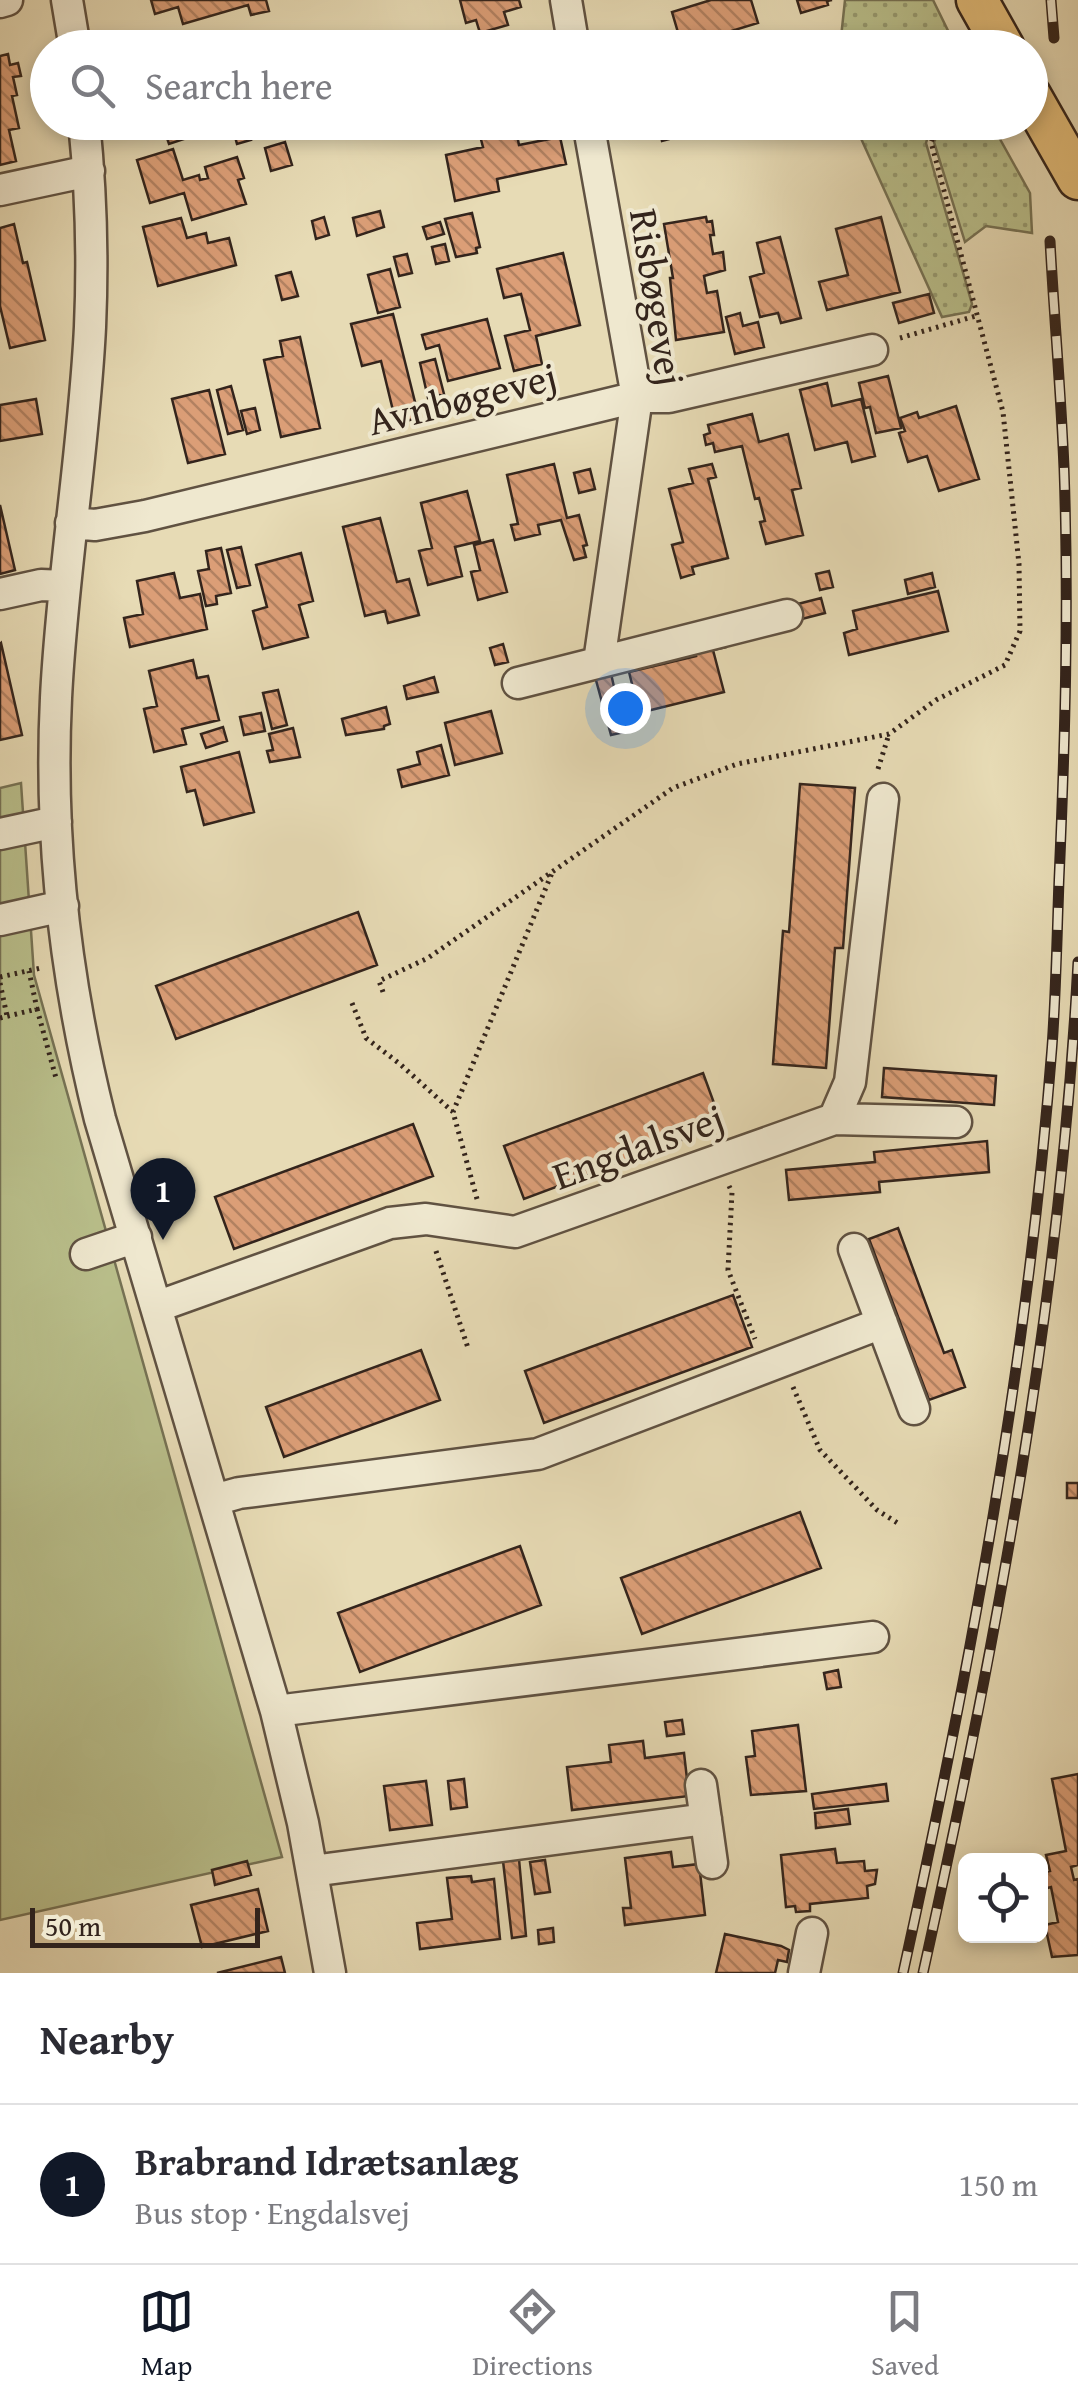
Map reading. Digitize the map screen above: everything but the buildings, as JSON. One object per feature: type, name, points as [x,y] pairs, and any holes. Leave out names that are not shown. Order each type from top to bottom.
[{"type":"main road","points":[[977,0],[994,30]]},
{"type":"main road","points":[[1048,126],[1078,179]]},
{"type":"street","points":[[67,0],[72,30]]},
{"type":"street","points":[[566,0],[571,30]]},
{"type":"street","points":[[86,140],[90,327],[56,704],[56,822],[70,962],[95,1098],[276,1711],[330,1973]]},
{"type":"street","name":"Risbøgevej","points":[[591,140],[637,397],[599,662]]},
{"type":"street","points":[[0,190],[89,171]]},
{"type":"street","name":"Avnbøgevej","points":[[72,523],[95,525],[145,516],[637,397],[670,397],[872,350]]},
{"type":"street","points":[[0,594],[41,585],[64,586]]},
{"type":"street","points":[[518,682],[787,614]]},
{"type":"street","points":[[883,799],[850,1082],[834,1119],[956,1122]]},
{"type":"street","points":[[0,834],[56,822]]},
{"type":"street","points":[[0,920],[64,906]]},
{"type":"street","name":"Engdalsvej","points":[[156,1307],[390,1224],[426,1219],[515,1232],[834,1119]]},
{"type":"street","points":[[86,1254],[136,1237]]},
{"type":"street","points":[[854,1249],[914,1409]]},
{"type":"street","points":[[214,1500],[239,1493],[538,1454],[882,1323]]},
{"type":"street","points":[[276,1711],[873,1638]]},
{"type":"street","points":[[701,1785],[712,1863]]},
{"type":"street","points":[[312,1871],[706,1819]]},
{"type":"street","points":[[804,1973],[812,1933]]},
{"type":"path","points":[[872,350],[978,315]]},
{"type":"path","points":[[453,1112],[553,870]]},
{"type":"path","points":[[38,1009],[4,1017],[0,980],[70,962]]},
{"type":"path","points":[[28,971],[61,1094]]},
{"type":"path","points":[[352,1003],[366,1038],[453,1112],[480,1207],[476,1228]]},
{"type":"path","points":[[719,1160],[732,1192],[728,1270],[774,1364],[820,1450],[878,1510],[899,1524]]},
{"type":"path","points":[[426,1219],[468,1348]]},
{"type":"green space","points":[[845,0],[933,0],[948,30],[842,30]]},
{"type":"green space","points":[[862,140],[927,140],[972,304],[969,312],[942,317]]},
{"type":"green space","points":[[1000,140],[1030,193],[1032,233],[986,226],[965,242],[934,142]]},
{"type":"green space","points":[[21,783],[34,975],[282,1857],[0,1920],[0,788]]},
{"type":"railway","points":[[1051,0],[1054,38]]},
{"type":"railway","points":[[903,1973],[994,1513],[1028,1280],[1052,1047],[1063,777],[1066,571],[1063,440],[1050,241]]},
{"type":"railway","points":[[923,1973],[976,1723],[1022,1470],[1057,1217],[1078,962]]},
{"type":"place","name":"Brabrand Idrætsanlæg","points":[[163,1240]]}]
